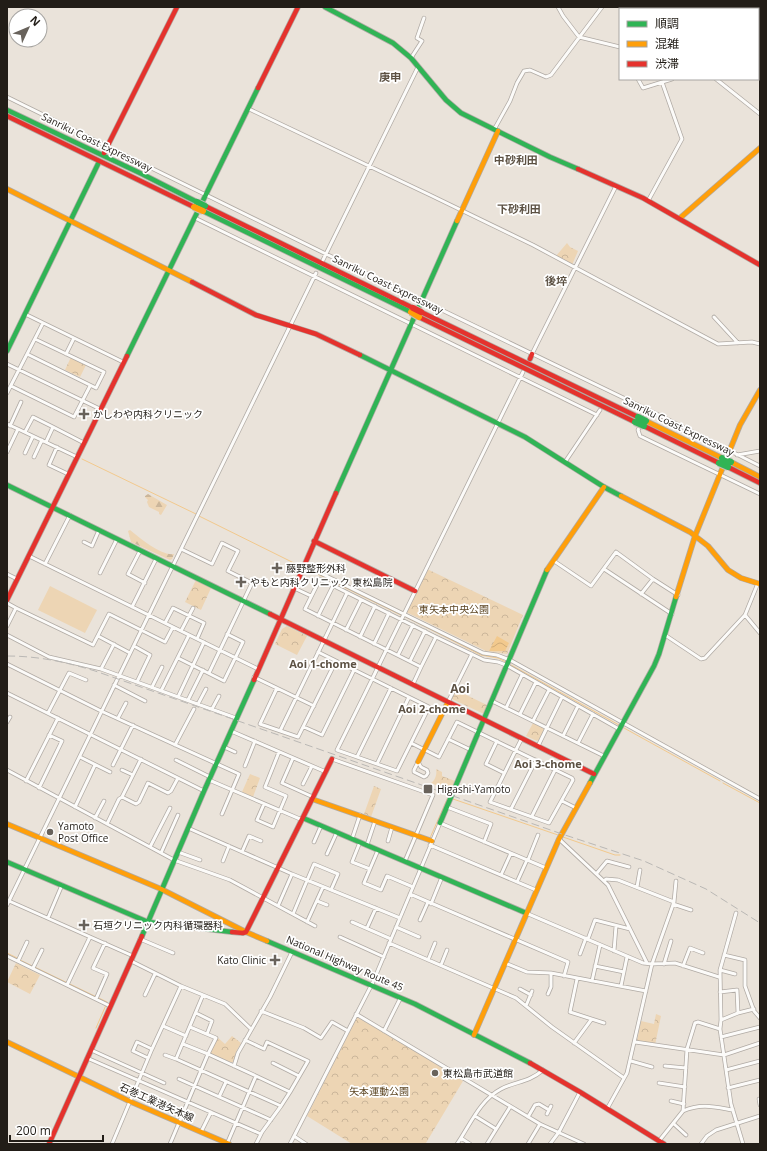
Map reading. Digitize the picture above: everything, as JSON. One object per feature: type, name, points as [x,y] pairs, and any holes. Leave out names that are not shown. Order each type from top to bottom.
[{"type":"main road","points":[[106,150],[177,7]]},
{"type":"main road","points":[[7,602],[68,474],[298,7]]},
{"type":"main road","points":[[325,7],[393,43],[411,58],[452,107],[461,113],[648,201],[760,265]]},
{"type":"main road","name":"Sanriku Coast Expressway","points":[[7,110],[142,174],[196,205]]},
{"type":"main road","name":"Sanriku Coast Expressway","points":[[7,116],[196,205],[412,310],[721,461],[760,483]]},
{"type":"main road","points":[[49,1144],[78,1076],[91,1050],[108,1005],[132,958],[254,677],[497,130]]},
{"type":"main road","points":[[680,218],[760,148]]},
{"type":"main road","points":[[7,351],[98,164]]},
{"type":"main road","points":[[7,189],[71,220],[256,315],[319,335],[528,438],[604,487],[696,536],[708,546],[728,570],[741,578],[759,583]]},
{"type":"main road","points":[[474,1035],[559,839],[654,666],[696,536],[740,425],[760,390]]},
{"type":"main road","name":"Sanriku Coast Expressway","points":[[729,465],[760,476]]},
{"type":"main road","points":[[7,485],[594,774]]},
{"type":"main road","points":[[440,823],[544,578],[553,560],[604,487]]},
{"type":"main road","points":[[314,541],[415,591]]},
{"type":"main road","points":[[418,762],[448,702]]},
{"type":"main road","points":[[7,862],[148,922],[243,933],[246,932],[264,897],[332,759]]},
{"type":"main road","points":[[313,798],[416,835],[431,843]]},
{"type":"main road","points":[[303,818],[526,913]]},
{"type":"main road","name":"National Highway Route 45","points":[[7,824],[161,889],[246,932],[401,998],[543,1070],[662,1143]]},
{"type":"main road","name":"石巻工業港矢本線","points":[[7,1042],[129,1101],[228,1144]]},
{"type":"street","points":[[558,7],[579,37],[619,46]]},
{"type":"street","points":[[497,130],[517,83],[524,71],[530,70],[546,77],[551,75],[602,7]]},
{"type":"street","points":[[411,58],[422,42],[417,38],[424,18]]},
{"type":"street","points":[[323,260],[418,67]]},
{"type":"street","points":[[639,80],[643,88],[669,80]]},
{"type":"street","points":[[717,80],[760,114]]},
{"type":"street","points":[[648,201],[682,139],[662,82]]},
{"type":"street","points":[[7,97],[106,150],[206,196],[421,300],[531,357],[648,410],[760,466]]},
{"type":"street","points":[[249,109],[533,245],[718,344],[752,342],[760,344]]},
{"type":"street","points":[[531,357],[574,267],[616,185]]},
{"type":"street","points":[[195,218],[316,275],[411,324],[597,415]]},
{"type":"street","points":[[251,1029],[225,1004],[155,974],[132,958],[105,943],[8,902],[316,275]]},
{"type":"street","points":[[25,314],[123,362]]},
{"type":"street","points":[[714,317],[738,343]]},
{"type":"street","points":[[7,393],[43,323]]},
{"type":"street","points":[[66,354],[74,338]]},
{"type":"street","points":[[27,354],[96,388],[104,372],[35,339]]},
{"type":"street","points":[[7,364],[100,409]]},
{"type":"street","points":[[318,652],[372,679],[429,707],[397,771],[337,750],[372,679],[378,667],[387,650],[523,372]]},
{"type":"street","points":[[11,386],[74,417],[90,386]]},
{"type":"street","points":[[608,396],[610,392]]},
{"type":"street","points":[[21,402],[8,425],[77,457]]},
{"type":"street","points":[[565,462],[600,410]]},
{"type":"street","points":[[648,410],[638,430],[640,436],[760,494]]},
{"type":"street","points":[[25,432],[33,417],[84,442]]},
{"type":"street","points":[[46,442],[53,427]]},
{"type":"street","points":[[7,452],[18,430]]},
{"type":"street","points":[[25,453],[33,436]]},
{"type":"street","points":[[34,457],[42,440]]},
{"type":"street","points":[[57,448],[49,465],[68,474]]},
{"type":"street","points":[[737,455],[760,451]]},
{"type":"street","points":[[46,564],[70,515]]},
{"type":"street","points":[[84,542],[92,546],[99,530]]},
{"type":"street","points":[[100,573],[117,539]]},
{"type":"street","points":[[181,548],[212,564],[222,543],[238,551],[228,571],[252,583],[209,673]]},
{"type":"street","points":[[140,550],[128,574],[144,583]]},
{"type":"street","points":[[553,560],[591,586],[616,552],[678,595]]},
{"type":"street","points":[[29,556],[258,669]]},
{"type":"street","points":[[132,607],[156,559]]},
{"type":"street","points":[[304,565],[483,653],[497,655],[621,726],[760,799]]},
{"type":"street","points":[[604,569],[672,614]]},
{"type":"street","points":[[7,574],[17,579]]},
{"type":"street","points":[[641,594],[652,578]]},
{"type":"street","points":[[421,667],[305,609],[320,579],[484,660],[509,663],[522,675],[593,714],[621,726]]},
{"type":"street","points":[[665,635],[703,659],[745,615],[759,583]]},
{"type":"street","points":[[318,616],[333,586]]},
{"type":"street","points":[[294,588],[311,596]]},
{"type":"street","points":[[280,731],[347,593]]},
{"type":"street","points":[[346,630],[361,600]]},
{"type":"street","points":[[7,602],[16,608],[93,645],[109,614],[165,642],[173,627]]},
{"type":"street","points":[[360,637],[375,606]]},
{"type":"street","points":[[7,626],[16,608]]},
{"type":"street","points":[[165,623],[173,608],[189,615],[204,623],[197,638]]},
{"type":"street","points":[[181,630],[193,608]]},
{"type":"street","points":[[374,644],[389,613]]},
{"type":"street","points":[[745,615],[760,633]]},
{"type":"street","points":[[398,656],[413,625]]},
{"type":"street","points":[[410,661],[425,631]]},
{"type":"street","points":[[178,658],[224,680],[243,642],[227,634]]},
{"type":"street","points":[[7,635],[49,656],[101,669],[236,718]]},
{"type":"street","points":[[161,691],[189,635]]},
{"type":"street","points":[[98,636],[130,653]]},
{"type":"street","points":[[413,684],[436,637]]},
{"type":"street","points":[[178,697],[204,642]]},
{"type":"street","points":[[101,669],[114,644]]},
{"type":"street","points":[[134,646],[150,655],[136,682]]},
{"type":"street","points":[[448,702],[472,654]]},
{"type":"street","points":[[277,688],[260,724],[298,737],[336,661]]},
{"type":"street","points":[[7,664],[101,710],[239,774],[222,814]]},
{"type":"street","points":[[152,688],[162,667]]},
{"type":"street","points":[[188,700],[203,670]]},
{"type":"street","points":[[304,727],[322,735],[354,670]]},
{"type":"street","points":[[48,713],[69,673],[86,680]]},
{"type":"street","points":[[506,708],[522,675]]},
{"type":"street","points":[[254,677],[314,706]]},
{"type":"street","points":[[520,714],[536,682]]},
{"type":"street","points":[[114,685],[144,701]]},
{"type":"street","points":[[357,756],[391,688]]},
{"type":"street","points":[[198,704],[206,689]]},
{"type":"street","points":[[533,721],[549,690]]},
{"type":"street","points":[[7,694],[204,791]]},
{"type":"street","points":[[212,709],[219,696]]},
{"type":"street","points":[[377,764],[409,697]]},
{"type":"street","points":[[538,746],[562,697]]},
{"type":"street","points":[[492,701],[604,756]]},
{"type":"street","points":[[118,718],[126,703]]},
{"type":"street","points":[[563,736],[578,706]]},
{"type":"street","points":[[175,745],[194,709]]},
{"type":"street","points":[[578,743],[593,714]]},
{"type":"street","points":[[7,722],[10,717]]},
{"type":"street","points":[[26,781],[58,718]]},
{"type":"street","points":[[411,743],[439,757],[457,722],[516,750],[572,778],[573,780],[550,823],[490,802],[504,773],[516,750],[522,738]]},
{"type":"street","points":[[112,765],[133,725]]},
{"type":"street","points":[[231,731],[326,772]]},
{"type":"street","points":[[39,788],[62,742],[49,735]]},
{"type":"street","points":[[448,739],[471,750]]},
{"type":"street","points":[[245,766],[255,741]]},
{"type":"street","points":[[497,741],[486,764],[504,773]]},
{"type":"street","points":[[224,747],[235,752]]},
{"type":"street","points":[[264,804],[257,820],[273,827],[286,796],[265,787],[279,752]]},
{"type":"street","points":[[80,757],[110,772]]},
{"type":"street","points":[[293,758],[282,783],[313,798]]},
{"type":"street","points":[[106,824],[119,799],[122,797],[141,759]]},
{"type":"street","points":[[332,759],[434,795],[405,861]]},
{"type":"street","points":[[176,760],[232,790],[300,819],[303,818]]},
{"type":"street","points":[[511,809],[536,760]]},
{"type":"street","points":[[418,762],[421,767],[427,770],[428,773],[425,776],[414,771],[418,762]]},
{"type":"street","points":[[75,807],[95,765]]},
{"type":"street","points":[[303,784],[312,766]]},
{"type":"street","points":[[7,770],[174,860],[230,880],[264,897],[315,926]]},
{"type":"street","points":[[122,770],[132,775]]},
{"type":"street","points":[[532,816],[555,770]]},
{"type":"street","points":[[122,797],[136,804],[139,802],[148,783],[168,793],[171,791],[178,778]]},
{"type":"street","points":[[95,818],[104,801]]},
{"type":"street","points":[[562,801],[576,808]]},
{"type":"street","points":[[447,807],[491,824],[484,842]]},
{"type":"street","points":[[150,847],[170,808]]},
{"type":"street","points":[[161,853],[178,815]]},
{"type":"street","points":[[352,839],[360,815]]},
{"type":"street","points":[[366,845],[375,821]]},
{"type":"street","points":[[290,1144],[371,985],[440,823],[546,868]]},
{"type":"street","points":[[314,842],[321,826]]},
{"type":"street","points":[[388,841],[392,827]]},
{"type":"street","points":[[188,828],[292,874],[400,918]]},
{"type":"street","points":[[327,854],[337,832]]},
{"type":"street","points":[[517,882],[538,835]]},
{"type":"street","points":[[242,852],[249,836],[261,841]]},
{"type":"street","points":[[559,839],[597,873],[608,885],[647,963]]},
{"type":"street","points":[[360,842],[352,862],[370,869]]},
{"type":"street","points":[[431,843],[536,890]]},
{"type":"street","points":[[223,861],[229,846]]},
{"type":"street","points":[[378,850],[364,883],[381,890],[387,876],[413,887]]},
{"type":"street","points":[[178,852],[200,860]]},
{"type":"street","points":[[501,875],[511,853]]},
{"type":"street","points":[[597,873],[607,861],[628,867]]},
{"type":"street","points":[[293,914],[314,864],[338,874],[331,890]]},
{"type":"street","points":[[637,887],[640,870]]},
{"type":"street","points":[[278,906],[292,874]]},
{"type":"street","points":[[420,920],[442,877]]},
{"type":"street","points":[[604,881],[606,879],[618,880],[691,910]]},
{"type":"street","points":[[607,1109],[627,1073],[631,1061],[652,964],[674,903],[676,881]]},
{"type":"street","points":[[48,918],[62,885]]},
{"type":"street","points":[[307,922],[323,887]]},
{"type":"street","points":[[410,894],[568,962],[564,976]]},
{"type":"street","points":[[317,901],[327,905]]},
{"type":"street","points":[[367,928],[376,908]]},
{"type":"street","points":[[526,913],[587,938],[627,957],[652,964],[675,963],[720,977]]},
{"type":"street","points":[[736,913],[720,970],[720,1029],[728,1088],[743,1144]]},
{"type":"street","points":[[580,954],[594,920],[630,929]]},
{"type":"street","points":[[352,922],[391,939]]},
{"type":"street","points":[[614,951],[616,926]]},
{"type":"street","points":[[396,927],[419,937]]},
{"type":"street","points":[[67,984],[90,937]]},
{"type":"street","points":[[340,937],[384,957]]},
{"type":"street","points":[[140,939],[173,953]]},
{"type":"street","points":[[664,964],[671,941]]},
{"type":"street","points":[[19,960],[27,942]]},
{"type":"street","points":[[96,998],[107,974],[94,968],[105,943]]},
{"type":"street","points":[[389,943],[513,996],[574,1043],[624,1078]]},
{"type":"street","points":[[428,960],[435,943]]},
{"type":"street","points":[[592,981],[600,945]]},
{"type":"street","points":[[683,966],[690,948],[703,953]]},
{"type":"street","points":[[33,967],[42,950]]},
{"type":"street","points":[[440,965],[447,950]]},
{"type":"street","points":[[234,1066],[238,1053],[261,1010],[270,997],[293,951]]},
{"type":"street","points":[[724,955],[745,960],[745,986],[754,1011],[760,1018]]},
{"type":"street","points":[[7,956],[19,960],[108,1005]]},
{"type":"street","points":[[621,986],[627,957]]},
{"type":"street","points":[[505,963],[527,972],[551,973],[577,979],[646,990]]},
{"type":"street","points":[[595,966],[624,972]]},
{"type":"street","points":[[720,970],[736,974]]},
{"type":"street","points":[[548,994],[551,987],[551,973]]},
{"type":"street","points":[[145,995],[155,974]]},
{"type":"street","points":[[577,979],[570,1012],[604,1023]]},
{"type":"street","points":[[112,1144],[129,1105],[129,1101],[181,986]]},
{"type":"street","points":[[520,989],[532,993],[526,1006]]},
{"type":"street","points":[[720,992],[736,990],[738,1013]]},
{"type":"street","points":[[176,1059],[203,995]]},
{"type":"street","points":[[384,1031],[401,998]]},
{"type":"street","points":[[721,1020],[738,1013],[754,1009]]},
{"type":"street","points":[[261,1010],[304,1028],[321,1038],[332,1022],[348,1031]]},
{"type":"street","points":[[196,1012],[212,1020],[207,1034]]},
{"type":"street","points":[[356,1014],[510,1107],[540,1124],[584,1144]]},
{"type":"street","points":[[574,1043],[591,1020]]},
{"type":"street","points":[[683,1111],[687,1049],[695,1023],[698,1022],[720,1029]]},
{"type":"street","points":[[163,1026],[186,1036]]},
{"type":"street","points":[[170,1144],[200,1070],[216,1038],[190,1027]]},
{"type":"street","points":[[721,1037],[760,1027]]},
{"type":"street","points":[[245,1040],[264,1049],[267,1042],[308,1061],[290,1092],[261,1134],[256,1144]]},
{"type":"street","points":[[148,1058],[133,1052],[137,1042],[152,1049]]},
{"type":"street","points":[[635,1042],[724,1054],[760,1044]]},
{"type":"street","points":[[183,1044],[290,1092]]},
{"type":"street","points":[[91,1050],[164,1083]]},
{"type":"street","points":[[165,1055],[281,1106]]},
{"type":"street","points":[[87,1058],[261,1134]]},
{"type":"street","points":[[631,1061],[652,1067]]},
{"type":"street","points":[[726,1070],[760,1061]]},
{"type":"street","points":[[273,1063],[299,1076]]},
{"type":"street","points":[[665,1066],[686,1068]]},
{"type":"street","points":[[457,1144],[484,1102],[502,1088],[526,1082],[543,1070]]},
{"type":"street","points":[[228,1144],[256,1076]]},
{"type":"street","points":[[179,1079],[271,1120]]},
{"type":"street","points":[[728,1088],[760,1080]]},
{"type":"street","points":[[219,1097],[226,1082]]},
{"type":"street","points":[[659,1083],[685,1087]]},
{"type":"street","points":[[550,1144],[559,1132],[580,1092]]},
{"type":"street","points":[[758,1099],[760,1105]]},
{"type":"street","points":[[671,1102],[684,1104]]},
{"type":"street","points":[[528,1117],[535,1105],[539,1104],[548,1112],[551,1106]]},
{"type":"street","points":[[662,1143],[683,1111],[692,1106],[705,1106],[733,1110]]},
{"type":"street","points":[[488,1144],[510,1107]]},
{"type":"street","points":[[201,1132],[211,1112]]},
{"type":"street","points":[[475,1116],[496,1129]]},
{"type":"street","points":[[701,1144],[707,1136],[716,1130],[760,1116]]},
{"type":"street","points":[[528,1144],[540,1124]]},
{"type":"street","points":[[674,1124],[686,1135]]},
{"type":"street","points":[[294,1136],[306,1144]]},
{"type":"street","points":[[461,1138],[470,1144]]},
{"type":"green space","points":[[567,243],[570,247],[578,251],[572,265],[556,256]]},
{"type":"green space","points":[[71,357],[86,365],[80,377],[65,370]]},
{"type":"green space","points":[[148,494],[167,505],[161,515],[159,512],[149,507],[147,502],[148,500],[145,497]]},
{"type":"green space","points":[[130,530],[157,549],[169,554],[174,554],[172,559],[170,560],[131,542],[128,531]]},
{"type":"green space","name":"東矢本中央公園","points":[[427,569],[523,615],[507,654],[486,651],[406,612]]},
{"type":"green space","points":[[196,580],[211,588],[201,610],[185,602]]},
{"type":"green space","points":[[50,586],[97,610],[85,633],[38,610]]},
{"type":"green space","points":[[287,626],[307,636],[297,655],[275,644],[282,629]]},
{"type":"green space","points":[[456,690],[487,705],[484,714],[452,699]]},
{"type":"green space","points":[[533,723],[544,730],[537,741],[526,736]]},
{"type":"green space","points":[[436,769],[442,772],[442,776],[455,781],[450,791],[431,783],[436,776]]},
{"type":"green space","points":[[250,774],[260,778],[253,797],[242,792]]},
{"type":"green space","points":[[374,786],[381,789],[371,817],[364,814]]},
{"type":"green space","points":[[16,963],[40,975],[30,994],[7,982]]},
{"type":"green space","points":[[656,1014],[661,1016],[655,1045],[637,1041],[641,1021],[654,1024]]},
{"type":"green space","name":"矢本運動公園","points":[[357,1017],[403,1043],[463,1081],[426,1143],[352,1144],[307,1116]]},
{"type":"green space","points":[[232,1036],[241,1043],[233,1062],[210,1053],[217,1037],[225,1044]]},
{"type":"water","points":[[497,636],[509,643],[505,651],[489,651]]},
{"type":"waterway","points":[[82,459],[196,514]]},
{"type":"waterway","points":[[199,516],[300,566]]},
{"type":"waterway","points":[[307,569],[401,615]]},
{"type":"waterway","points":[[406,617],[481,655],[498,658],[506,662]]},
{"type":"waterway","points":[[511,665],[619,725]]},
{"type":"waterway","points":[[624,728],[720,781]]},
{"type":"waterway","points":[[723,783],[760,803]]},
{"type":"waterway","points":[[430,838],[448,797]]},
{"type":"waterway","points":[[453,799],[558,835]]},
{"type":"waterway","points":[[563,837],[615,855],[620,855]]},
{"type":"waterway","points":[[7,953],[17,958]]},
{"type":"waterway","points":[[20,960],[107,1002]]},
{"type":"waterway","points":[[96,1028],[106,1005]]},
{"type":"railway","points":[[7,656],[52,660],[95,671],[562,834],[644,861],[706,889],[760,923]]},
{"type":"traffic: fast","points":[[325,7],[393,43],[411,58],[446,100],[461,113],[550,157],[578,169]]},
{"type":"traffic: fast","points":[[127,356],[258,88]]},
{"type":"traffic: fast","points":[[7,110],[142,174],[197,202]]},
{"type":"traffic: fast","points":[[7,351],[98,164]]},
{"type":"traffic: fast","points":[[197,202],[205,206]]},
{"type":"traffic: fast","points":[[203,211],[411,312]]},
{"type":"traffic: fast","points":[[336,493],[457,221]]},
{"type":"traffic: fast","points":[[360,355],[525,437],[604,487],[621,496]]},
{"type":"traffic: fast","points":[[638,417],[646,421]]},
{"type":"traffic: fast","points":[[635,422],[644,426]]},
{"type":"traffic: fast","points":[[722,458],[731,462]]},
{"type":"traffic: fast","points":[[719,463],[728,467]]},
{"type":"traffic: fast","points":[[7,485],[270,614]]},
{"type":"traffic: fast","points":[[440,823],[547,570]]},
{"type":"traffic: fast","points":[[590,783],[654,666],[676,597]]},
{"type":"traffic: fast","points":[[142,936],[204,791],[254,680]]},
{"type":"traffic: fast","points":[[303,818],[526,913]]},
{"type":"traffic: fast","points":[[7,862],[148,922],[232,932]]},
{"type":"traffic: fast","points":[[267,941],[415,1004],[530,1063]]},
{"type":"traffic: slow","points":[[457,221],[498,131]]},
{"type":"traffic: slow","points":[[680,218],[760,148]]},
{"type":"traffic: slow","points":[[7,189],[192,282]]},
{"type":"traffic: slow","points":[[194,207],[203,211]]},
{"type":"traffic: slow","points":[[411,312],[419,317]]},
{"type":"traffic: slow","points":[[676,597],[695,536],[740,425],[760,390]]},
{"type":"traffic: slow","points":[[646,421],[722,458]]},
{"type":"traffic: slow","points":[[731,462],[760,477]]},
{"type":"traffic: slow","points":[[547,570],[604,487]]},
{"type":"traffic: slow","points":[[621,496],[690,532],[708,546],[728,570],[741,578],[760,584]]},
{"type":"traffic: slow","points":[[418,762],[448,702]]},
{"type":"traffic: slow","points":[[474,1035],[559,839],[590,783]]},
{"type":"traffic: slow","points":[[312,799],[432,841]]},
{"type":"traffic: slow","points":[[7,824],[161,889],[267,941]]},
{"type":"traffic: slow","points":[[7,1042],[129,1101],[229,1144]]},
{"type":"traffic: jam","points":[[104,153],[177,7]]},
{"type":"traffic: jam","points":[[258,88],[298,7]]},
{"type":"traffic: jam","points":[[7,116],[194,207]]},
{"type":"traffic: jam","points":[[578,169],[643,198],[760,265]]},
{"type":"traffic: jam","points":[[205,206],[413,308]]},
{"type":"traffic: jam","points":[[192,282],[256,315],[316,334],[360,355]]},
{"type":"traffic: jam","points":[[413,308],[421,312]]},
{"type":"traffic: jam","points":[[421,312],[638,417]]},
{"type":"traffic: jam","points":[[419,317],[635,422]]},
{"type":"traffic: jam","points":[[530,359],[532,354]]},
{"type":"traffic: jam","points":[[7,600],[127,356]]},
{"type":"traffic: jam","points":[[644,426],[719,463]]},
{"type":"traffic: jam","points":[[728,467],[760,483]]},
{"type":"traffic: jam","points":[[254,680],[336,493]]},
{"type":"traffic: jam","points":[[314,541],[415,591]]},
{"type":"traffic: jam","points":[[270,614],[594,774]]},
{"type":"traffic: jam","points":[[232,932],[246,932],[332,759]]},
{"type":"traffic: jam","points":[[49,1144],[142,936]]},
{"type":"traffic: jam","points":[[530,1063],[664,1144]]},
{"type":"place","name":"かしわや内科クリニック","points":[[84,414]]},
{"type":"place","name":"藤野整形外科","points":[[277,568]]},
{"type":"place","name":"やもと内科クリニック 東松島院","points":[[241,582]]},
{"type":"place","name":"Higashi-Yamoto","points":[[428,789]]},
{"type":"place","name":"Yamoto Post Office","points":[[50,832]]},
{"type":"place","name":"石垣クリニック内科循環器科","points":[[84,925]]},
{"type":"place","name":"Kato Clinic","points":[[275,960]]},
{"type":"place","name":"東松島市武道館","points":[[435,1073]]},
{"type":"district","name":"庚申","points":[[390,76]]},
{"type":"district","name":"中砂利田","points":[[516,159]]},
{"type":"district","name":"下砂利田","points":[[519,208]]},
{"type":"district","name":"後埣","points":[[556,280]]},
{"type":"district","name":"Aoi 1-chome","points":[[323,663]]},
{"type":"district","name":"Aoi","points":[[460,688]]},
{"type":"district","name":"Aoi 2-chome","points":[[432,708]]},
{"type":"district","name":"Aoi 3-chome","points":[[548,763]]}]
